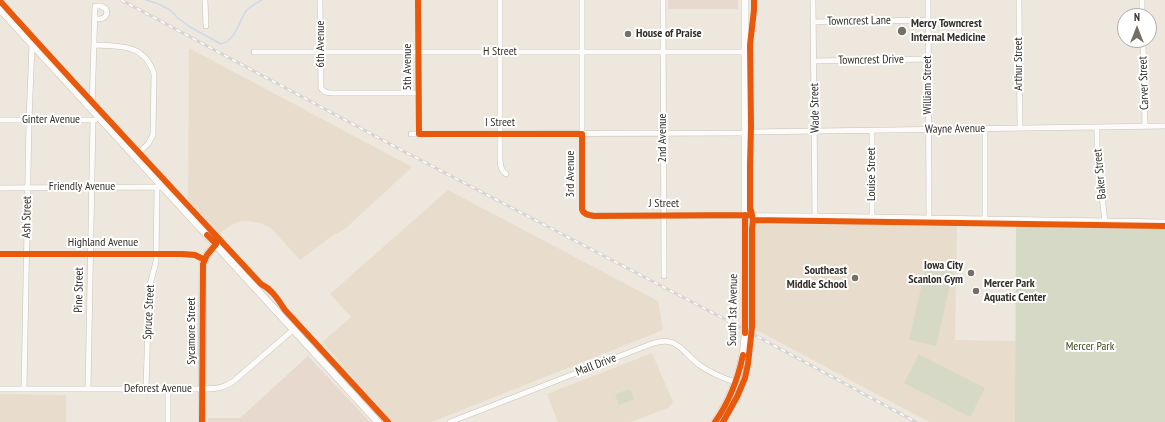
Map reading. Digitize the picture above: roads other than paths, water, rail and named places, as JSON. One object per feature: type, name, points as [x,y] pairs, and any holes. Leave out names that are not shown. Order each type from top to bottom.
[{"type":"main road","name":"South 1st Avenue","points":[[715,422],[728,401],[735,382],[743,356],[745,337],[745,0]]},
{"type":"main road","points":[[0,9],[135,156],[160,187],[216,244],[378,422]]},
{"type":"main road","name":"Sycamore Street","points":[[202,422],[203,264],[210,251],[216,244]]},
{"type":"street","points":[[206,0],[206,26]]},
{"type":"street","name":"6th Avenue","points":[[320,0],[321,88],[326,92],[334,93],[419,93]]},
{"type":"street","name":"5th Avenue","points":[[418,0],[419,134]]},
{"type":"street","points":[[500,0],[501,168],[506,174]]},
{"type":"street","name":"3rd Avenue","points":[[582,0],[582,209],[584,213]]},
{"type":"street","name":"2nd Avenue","points":[[663,0],[664,276]]},
{"type":"street","name":"Wade Street","points":[[813,0],[815,216]]},
{"type":"street","name":"William Street","points":[[928,0],[929,218]]},
{"type":"street","name":"Arthur Street","points":[[1019,0],[1020,128]]},
{"type":"street","points":[[92,109],[95,19]]},
{"type":"street","name":"Towncrest Lane","points":[[813,22],[928,20]]},
{"type":"street","name":"Ash Street","points":[[24,389],[29,120],[32,45]]},
{"type":"street","points":[[94,45],[125,46],[134,49],[145,57],[153,70],[153,135],[148,144],[135,156]]},
{"type":"street","name":"Carver Street","points":[[1143,48],[1145,126]]},
{"type":"street","name":"H Street","points":[[254,52],[745,52]]},
{"type":"street","name":"Towncrest Drive","points":[[814,61],[928,59]]},
{"type":"street","name":"Ginter Avenue","points":[[0,120],[102,120]]},
{"type":"street","name":"Pine Street","points":[[88,389],[93,120]]},
{"type":"street","name":"Wayne Avenue","points":[[744,133],[1165,126]]},
{"type":"street","name":"Baker Street","points":[[1097,127],[1097,156],[1105,221]]},
{"type":"street","points":[[985,129],[985,219]]},
{"type":"street","name":"Louise Street","points":[[872,130],[872,217]]},
{"type":"street","name":"I Street","points":[[411,134],[744,133]]},
{"type":"street","name":"Friendly Avenue","points":[[0,188],[160,187]]},
{"type":"street","name":"Spruce Street","points":[[146,389],[149,288],[156,262],[160,187]]},
{"type":"street","name":"J Street","points":[[584,213],[594,216],[744,215],[1165,222]]},
{"type":"street","name":"Highland Avenue","points":[[0,254],[189,254],[205,260]]},
{"type":"street","name":"Deforest Avenue","points":[[0,389],[203,389],[225,387],[294,329]]},
{"type":"street","name":"Mall Drive","points":[[450,422],[662,340],[675,343],[700,365],[719,376],[735,382]]},
{"type":"street","points":[[168,389],[168,422]]},
{"type":"waterway","points":[[146,0],[159,4],[170,10],[190,27],[221,44],[230,39],[247,10],[262,0]]},
{"type":"railway","points":[[121,0],[407,153],[736,325],[916,422]]},
{"type":"place","name":"Mercy Towncrest Internal Medicine","points":[[902,31]]},
{"type":"place","name":"House of Praise","points":[[628,34]]},
{"type":"place","name":"Iowa City Scanlon Gym","points":[[971,273]]},
{"type":"place","name":"Southeast Middle School","points":[[855,278]]},
{"type":"place","name":"Mercer Park Aquatic Center","points":[[976,291]]},
{"type":"park label","name":"Mercer Park","points":[[1090,347]]}]
